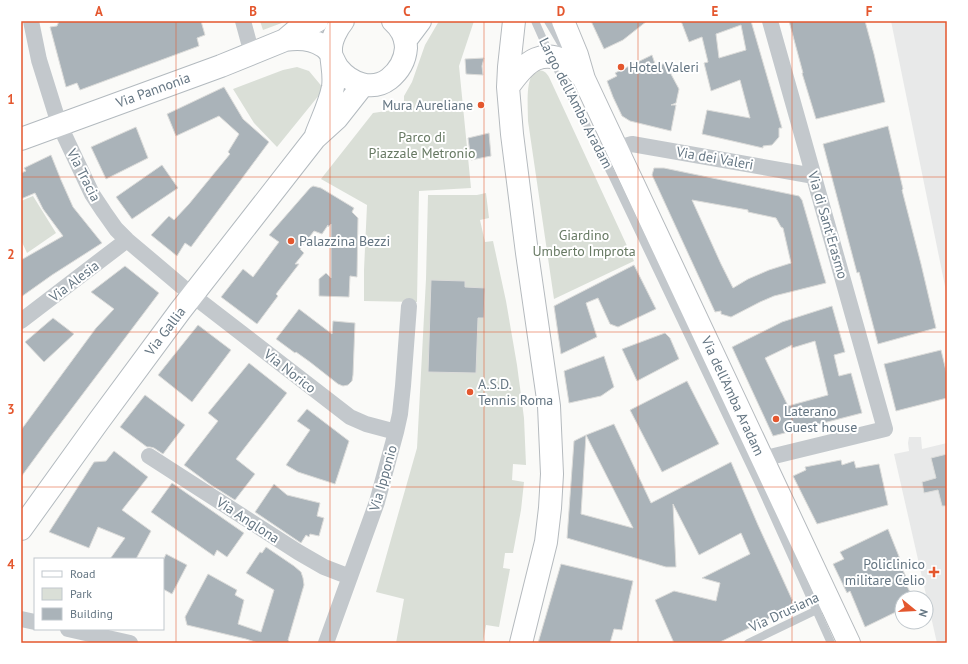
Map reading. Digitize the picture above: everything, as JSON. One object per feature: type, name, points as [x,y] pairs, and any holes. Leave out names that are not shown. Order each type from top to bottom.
[{"type":"main road","points":[[285,40],[298,29],[317,21]]},
{"type":"main road","points":[[315,138],[333,85],[334,76],[331,49],[332,41],[343,21]]},
{"type":"main road","points":[[285,40],[299,38],[321,45],[332,54],[337,67],[344,75],[363,85],[379,84],[394,75],[402,63],[406,48],[404,35],[393,21]]},
{"type":"main road","points":[[405,41],[420,21]]},
{"type":"main road","points":[[514,21],[509,61],[508,88],[512,134],[528,261],[549,406],[552,474],[546,542],[521,643]]},
{"type":"main road","name":"Largo dell'Amba Aradam","points":[[563,21],[575,50],[584,79],[618,148]]},
{"type":"main road","name":"Via Pannonia","points":[[21,139],[252,54],[285,40]]},
{"type":"main road","points":[[508,88],[522,70],[532,61],[540,58],[551,57],[568,63],[584,79]]},
{"type":"main road","points":[[315,138],[337,118],[363,85]]},
{"type":"main road","name":"Via Gallia","points":[[21,529],[192,295],[315,138]]},
{"type":"main road","name":"Via dell'Amba Aradam","points":[[618,148],[627,171],[762,459],[823,607],[849,643]]},
{"type":"street","name":"Via Tracia","points":[[31,21],[40,66],[59,124],[92,194],[108,218],[127,240],[192,295]]},
{"type":"street","points":[[244,21],[252,54]]},
{"type":"street","name":"Via di Sant'Erasmo","points":[[762,459],[885,429],[770,21]]},
{"type":"street","name":"Via dei Valeri","points":[[618,148],[632,144],[814,176]]},
{"type":"street","name":"Via Alesia","points":[[21,320],[127,240]]},
{"type":"street","name":"Via Norico","points":[[192,295],[350,417],[366,424],[396,432]]},
{"type":"street","name":"Via Ipponio","points":[[326,643],[377,502],[396,432],[403,386],[409,306]]},
{"type":"street","name":"Via Anglona","points":[[149,456],[306,557],[324,567],[350,577]]},
{"type":"street","points":[[21,619],[34,622]]},
{"type":"street","points":[[72,630],[130,643]]},
{"type":"lane","name":"Largo dell'Amba Aradam","points":[[535,21],[551,57],[613,177]]},
{"type":"lane","name":"Largo dell'Amba Aradam","points":[[548,21],[565,51],[584,79]]},
{"type":"lane","name":"Largo dell'Amba Aradam","points":[[613,177],[618,148]]},
{"type":"lane","name":"Via dell'Amba Aradam","points":[[613,177],[761,488],[823,607],[831,643]]},
{"type":"lane","name":"Via Drusiana","points":[[748,643],[823,607]]},
{"type":"shaded area","points":[[891,21],[947,21],[947,296]]},
{"type":"shaded area","name":"Policlinico militare Celio","points":[[909,437],[921,437],[922,449],[947,443],[947,643],[937,643],[934,630],[934,590],[925,590],[894,454],[909,451]]},
{"type":"green space","points":[[260,21],[287,21],[263,30]]},
{"type":"green space","name":"Parco di Piazzale Metronio","points":[[439,21],[474,21],[459,66],[471,188],[419,191],[417,302],[364,301],[367,205],[321,179],[373,113],[393,110],[404,104],[404,96],[412,82],[425,45]]},
{"type":"green space","points":[[297,67],[309,71],[324,89],[277,147],[254,123],[233,89],[283,70]]},
{"type":"green space","name":"Giardino Umberto Improta","points":[[539,70],[545,72],[549,77],[634,261],[554,299],[528,121],[529,82],[531,77]]},
{"type":"green space","name":"A.S.D. Tennis Roma","points":[[486,193],[489,218],[480,220],[485,242],[493,241],[506,301],[524,418],[526,465],[513,464],[512,480],[524,482],[521,510],[513,553],[505,553],[503,568],[510,569],[499,627],[486,625],[483,642],[492,643],[396,643],[404,599],[376,592],[417,448],[426,279],[428,195],[477,195]]},
{"type":"green space","points":[[33,196],[56,233],[27,253],[21,240],[21,201]]},
{"type":"building","points":[[59,21],[201,21],[205,35],[197,38],[199,46],[80,90],[77,83],[66,87],[50,27],[57,26]]},
{"type":"building","points":[[591,21],[647,21],[623,40],[604,49]]},
{"type":"building","points":[[681,21],[751,21],[782,128],[779,128],[779,137],[772,145],[763,146],[763,148],[702,134],[707,110],[750,118],[740,80],[711,91],[704,63],[708,62],[702,37],[689,42]],"holes":[[[741,25],[746,50],[719,58],[716,34]]]},
{"type":"building","points":[[789,21],[865,21],[885,102],[816,119],[802,73]]},
{"type":"building","points":[[652,55],[656,67],[665,63],[679,89],[676,103],[671,105],[676,105],[671,131],[630,121],[622,116],[607,81],[617,76],[615,73]]},
{"type":"building","points":[[484,58],[482,66],[483,75],[466,74],[465,59]]},
{"type":"building","points":[[224,87],[243,119],[269,142],[191,247],[185,243],[177,256],[151,235],[169,216],[174,220],[189,204],[230,154],[228,152],[239,134],[219,116],[176,136],[167,114]]},
{"type":"building","points":[[888,126],[936,328],[878,344],[859,272],[857,273],[823,144]]},
{"type":"building","points":[[136,127],[148,158],[106,179],[91,147]]},
{"type":"building","points":[[489,133],[491,156],[471,160],[468,138]]},
{"type":"building","points":[[51,155],[73,207],[102,243],[21,297],[21,260],[63,236],[43,209],[35,193],[21,199],[21,173],[26,171],[24,168]]},
{"type":"building","points":[[162,165],[178,188],[132,219],[116,197]]},
{"type":"building","points":[[654,168],[664,168],[799,196],[802,200],[826,283],[774,296],[731,317],[721,314],[721,311],[715,312],[652,175]],"holes":[[[692,200],[748,210],[748,212],[776,218],[783,228],[791,263],[748,279],[733,288]]]},
{"type":"building","name":"Palazzina Bezzi","points":[[313,186],[321,188],[354,208],[352,212],[358,218],[357,277],[350,276],[349,297],[319,296],[319,279],[326,273],[331,278],[331,224],[328,227],[328,225],[322,234],[314,231],[300,249],[304,253],[295,264],[299,264],[276,294],[278,296],[257,324],[221,297],[243,269],[253,277],[279,242],[269,235]]},
{"type":"building","points":[[634,265],[656,309],[618,327],[610,324],[598,298],[586,303],[597,337],[561,354],[554,306]]},
{"type":"building","points":[[125,266],[159,293],[21,477],[21,430],[96,328],[114,309],[91,292]]},
{"type":"building","points":[[431,280],[465,281],[465,287],[485,288],[484,318],[478,318],[476,373],[428,372]]},
{"type":"building","points":[[832,306],[845,352],[834,355],[839,376],[851,373],[862,413],[773,436],[732,347],[782,322]],"holes":[[[815,341],[828,395],[788,406],[765,358],[792,345],[792,348]]]},
{"type":"building","points":[[299,309],[332,334],[333,321],[355,323],[353,375],[352,381],[348,385],[343,386],[338,384],[310,362],[276,339]]},
{"type":"building","points":[[53,318],[74,334],[44,362],[25,342]]},
{"type":"building","points":[[198,325],[231,350],[192,402],[158,375]]},
{"type":"building","points":[[665,333],[670,338],[679,359],[637,381],[622,349]]},
{"type":"building","points":[[941,350],[947,375],[947,398],[896,411],[884,364]]},
{"type":"building","points":[[604,356],[614,387],[601,396],[569,403],[564,371]]},
{"type":"building","points":[[249,363],[287,393],[236,459],[255,474],[235,500],[211,485],[184,465],[218,421],[208,413]]},
{"type":"building","points":[[687,381],[719,444],[662,472],[630,410]]},
{"type":"building","points":[[145,395],[185,425],[163,454],[154,448],[147,447],[120,427]]},
{"type":"building","points":[[307,409],[349,441],[335,484],[298,472],[286,465],[310,430],[297,421]]},
{"type":"building","points":[[614,424],[651,503],[731,462],[795,606],[718,643],[674,643],[655,600],[674,591],[716,601],[720,583],[702,578],[750,554],[741,533],[699,555],[673,504],[676,567],[666,567],[567,538],[574,441],[586,435]],"holes":[[[586,435],[633,528],[581,514]]]},
{"type":"building","points":[[114,451],[148,477],[122,510],[151,531],[137,558],[111,558],[125,538],[98,527],[89,548],[49,532],[94,462],[106,461]]},
{"type":"building","points":[[947,454],[947,506],[942,506],[938,490],[924,493],[922,482],[936,478],[931,458]]},
{"type":"building","points":[[841,460],[842,465],[854,461],[856,468],[879,464],[888,505],[817,524],[793,476],[806,470],[805,467]]},
{"type":"building","points":[[172,483],[244,533],[227,557],[217,550],[214,556],[151,512]]},
{"type":"building","points":[[274,484],[287,495],[320,503],[317,516],[324,518],[319,536],[310,534],[309,537],[306,535],[301,543],[255,512]]},
{"type":"building","points":[[888,529],[900,559],[898,560],[908,581],[905,582],[909,590],[894,590],[894,613],[865,627],[850,591],[847,593],[833,564],[844,559],[840,552]]},
{"type":"building","points":[[266,547],[294,566],[301,572],[303,578],[304,585],[288,640],[289,643],[258,643],[187,625],[185,617],[208,574],[237,590],[235,595],[244,600],[238,624],[261,632],[274,590],[246,573],[260,552],[262,553]]},
{"type":"building","points":[[166,554],[187,565],[172,594],[164,590],[164,559]]},
{"type":"building","points":[[561,564],[633,581],[622,630],[614,629],[610,643],[538,643]]},
{"type":"place","name":"Hotel Valeri","points":[[621,67]]},
{"type":"place","name":"Mura Aureliane","points":[[481,105]]},
{"type":"place","name":"Palazzina Bezzi","points":[[291,241]]},
{"type":"place","name":"A.S.D. Tennis Roma","points":[[470,392]]},
{"type":"place","name":"Laterano Guest house","points":[[776,419]]},
{"type":"place","name":"Policlinico militare Celio","points":[[934,572]]}]
